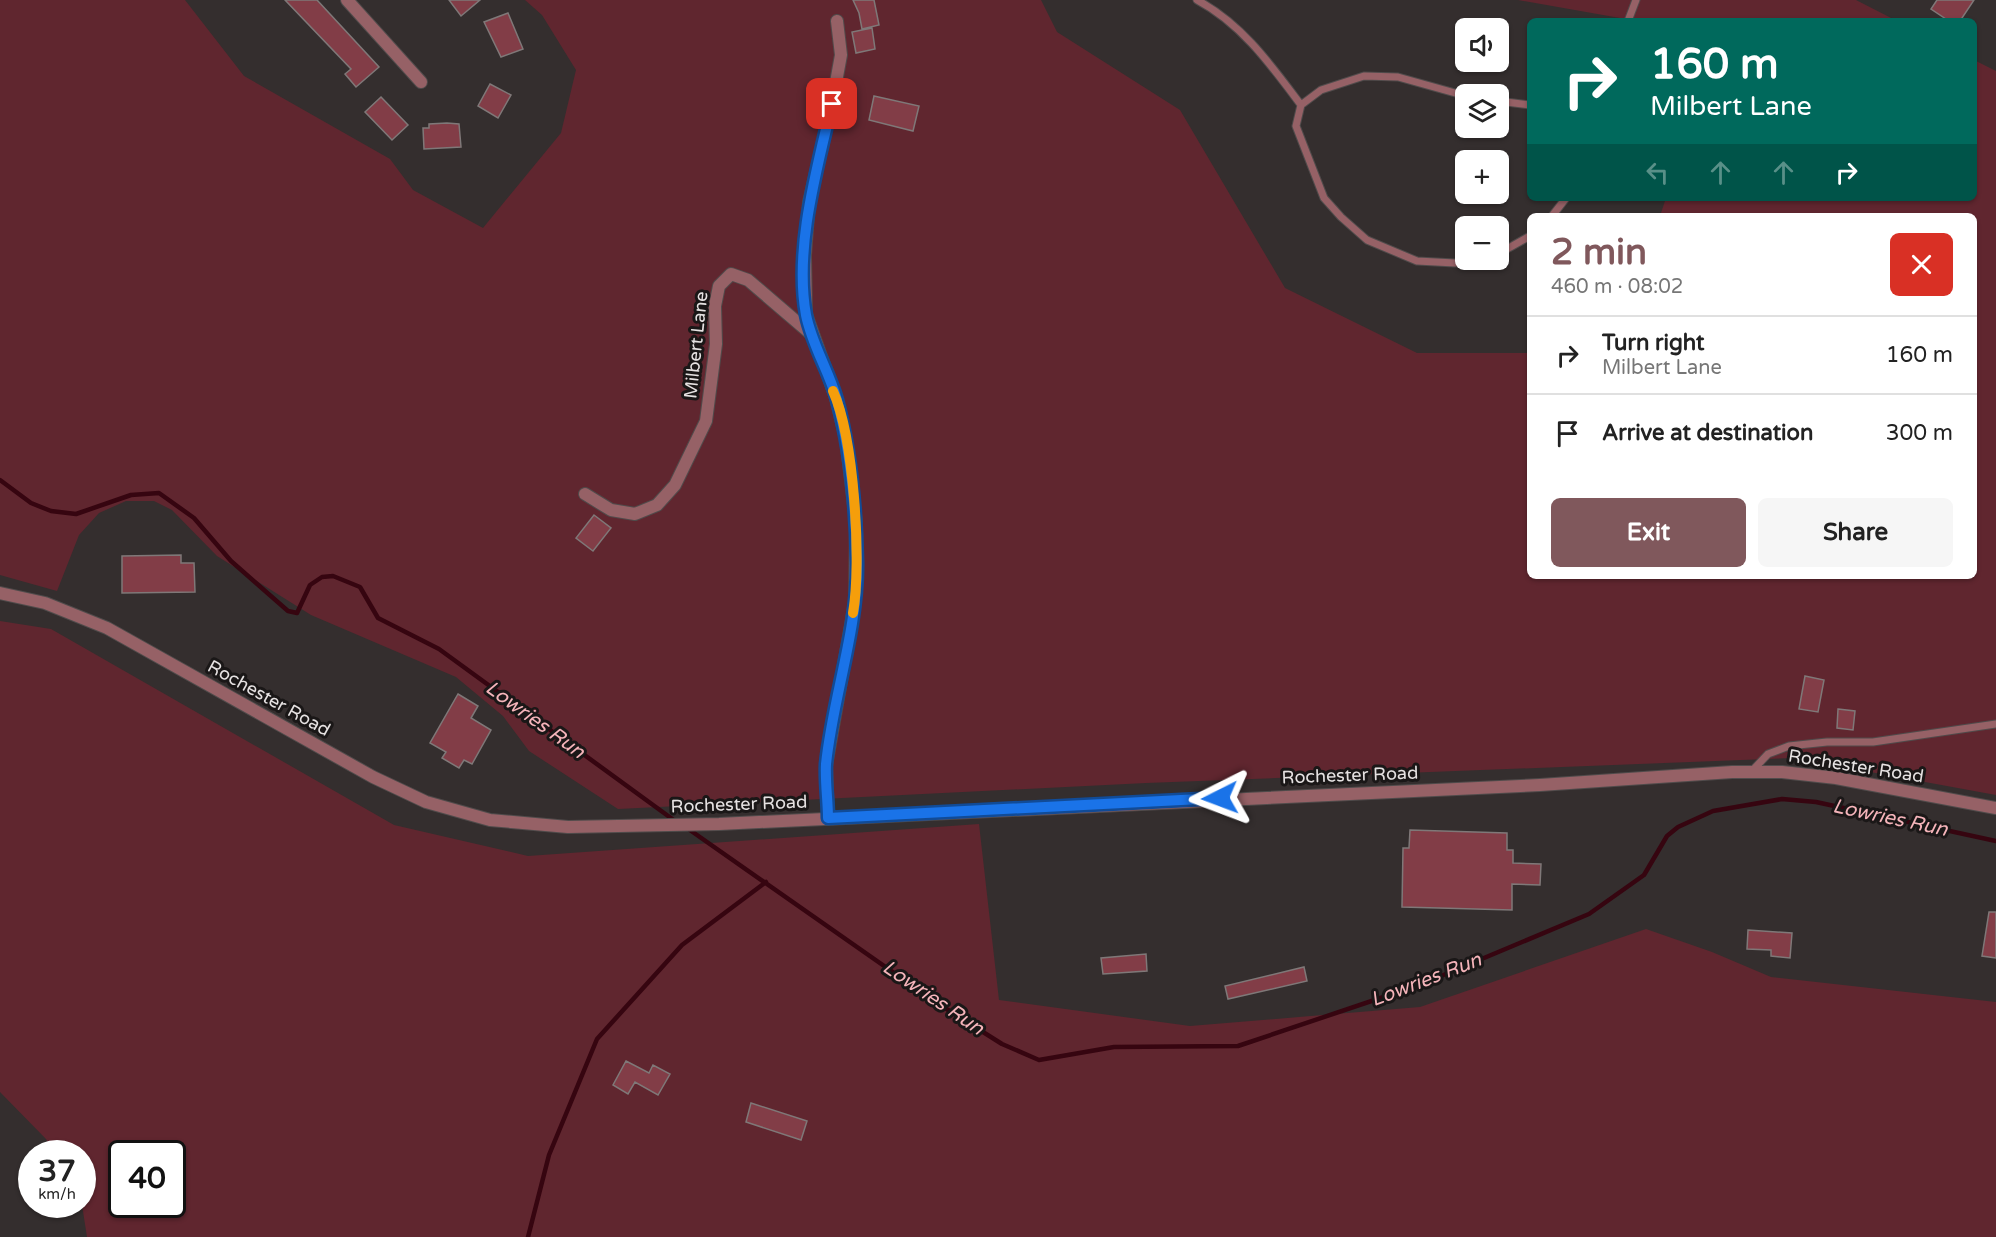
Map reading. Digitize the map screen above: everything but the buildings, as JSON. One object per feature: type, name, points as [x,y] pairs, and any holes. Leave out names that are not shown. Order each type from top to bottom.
[{"type":"street","points":[[347,0],[421,82]]},
{"type":"street","name":"Milbert Lane","points":[[828,818],[826,766],[855,602],[856,522],[846,439],[836,398],[806,314],[804,289],[808,212],[841,55],[837,21]]},
{"type":"street","name":"Milbert Lane","points":[[585,494],[611,510],[635,514],[657,505],[675,485],[706,421],[716,344],[715,306],[719,286],[731,274],[748,280],[812,335]]},
{"type":"street","name":"Rochester Road","points":[[0,592],[45,603],[107,628],[373,777],[426,802],[490,820],[568,827],[698,825],[1751,772],[1836,778],[1996,808]]},
{"type":"lane","points":[[1197,0],[1212,8],[1241,31],[1269,61],[1301,105]]},
{"type":"lane","points":[[1629,18],[1636,0]]},
{"type":"lane","points":[[1455,93],[1398,77],[1364,76],[1321,90],[1301,105],[1296,126],[1324,198],[1349,225],[1367,240],[1417,261],[1455,263]]},
{"type":"lane","points":[[1509,102],[1527,105]]},
{"type":"lane","points":[[1554,213],[1564,201]]},
{"type":"lane","points":[[1509,248],[1527,238]]},
{"type":"lane","points":[[1751,772],[1768,754],[1789,746],[1827,742],[1874,742],[1996,724]]},
{"type":"shaded area","points":[[0,0],[185,0],[244,76],[390,159],[413,190],[483,228],[561,133],[576,70],[542,15],[525,0],[1041,0],[1057,32],[1180,110],[1285,288],[1417,353],[1527,353],[1527,579],[1977,579],[1977,213],[1661,213],[1665,201],[1977,201],[1977,62],[1996,71],[1996,795],[1794,758],[1146,783],[618,809],[529,751],[503,716],[456,677],[311,615],[217,556],[172,510],[154,501],[126,501],[99,513],[79,535],[57,591],[0,575]]},
{"type":"shaded area","points":[[1518,0],[1856,0],[1891,18],[1620,18]]},
{"type":"shaded area","points":[[0,621],[51,629],[394,825],[528,856],[979,824],[999,1000],[1190,1026],[1420,1007],[1646,929],[1712,952],[1771,977],[1996,1002],[1996,1237],[87,1237],[84,1218],[96,1218],[96,1140],[46,1139],[0,1092]]},
{"type":"waterway","name":"Lowries Run","points":[[0,480],[31,503],[51,511],[76,514],[131,495],[159,493],[194,518],[231,561],[288,611],[297,613],[310,585],[322,577],[333,576],[360,587],[378,618],[439,649],[675,821]]},
{"type":"waterway","name":"Lowries Run","points":[[687,828],[937,1003],[1002,1044],[1039,1060],[1114,1047],[1238,1046],[1422,984],[1589,914],[1644,875],[1667,836],[1678,827],[1713,811],[1782,799],[1816,802],[1996,841]]},
{"type":"waterway","points":[[528,1237],[549,1155],[597,1039],[682,945],[766,882]]},
{"type":"slow traffic","points":[[833,391],[846,439],[856,522],[857,565],[853,613]]},
{"type":"route","points":[[832,104],[809,202],[804,289],[806,314],[814,342],[836,398],[846,439],[856,522],[857,565],[855,602],[833,716],[826,766],[828,818],[1220,798]]}]
